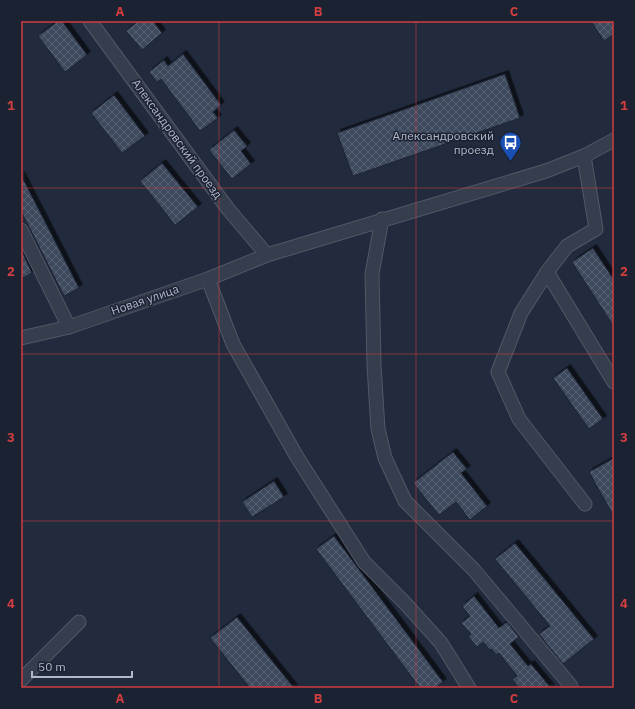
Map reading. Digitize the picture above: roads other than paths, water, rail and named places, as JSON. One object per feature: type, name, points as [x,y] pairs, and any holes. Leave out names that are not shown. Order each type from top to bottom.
[{"type":"street","name":"Александровский проезд","points":[[90,21],[228,209],[267,255]]},
{"type":"street","name":"Новая улица","points":[[21,338],[69,327],[208,278],[267,255],[382,219],[546,171],[584,156],[614,140]]},
{"type":"street","points":[[584,156],[596,229],[567,246],[547,272],[522,313],[498,372],[519,419],[584,504]]},
{"type":"street","points":[[382,219],[372,274],[374,365],[378,430],[385,458],[405,501],[474,570],[571,686]]},
{"type":"street","points":[[21,230],[69,327]]},
{"type":"street","points":[[547,272],[614,382]]},
{"type":"street","points":[[208,278],[233,344],[296,457],[364,562],[404,602],[441,643],[469,688]]},
{"type":"street","points":[[21,680],[79,622]]},
{"type":"place","name":"Александровский проезд","points":[[510,162]]}]
